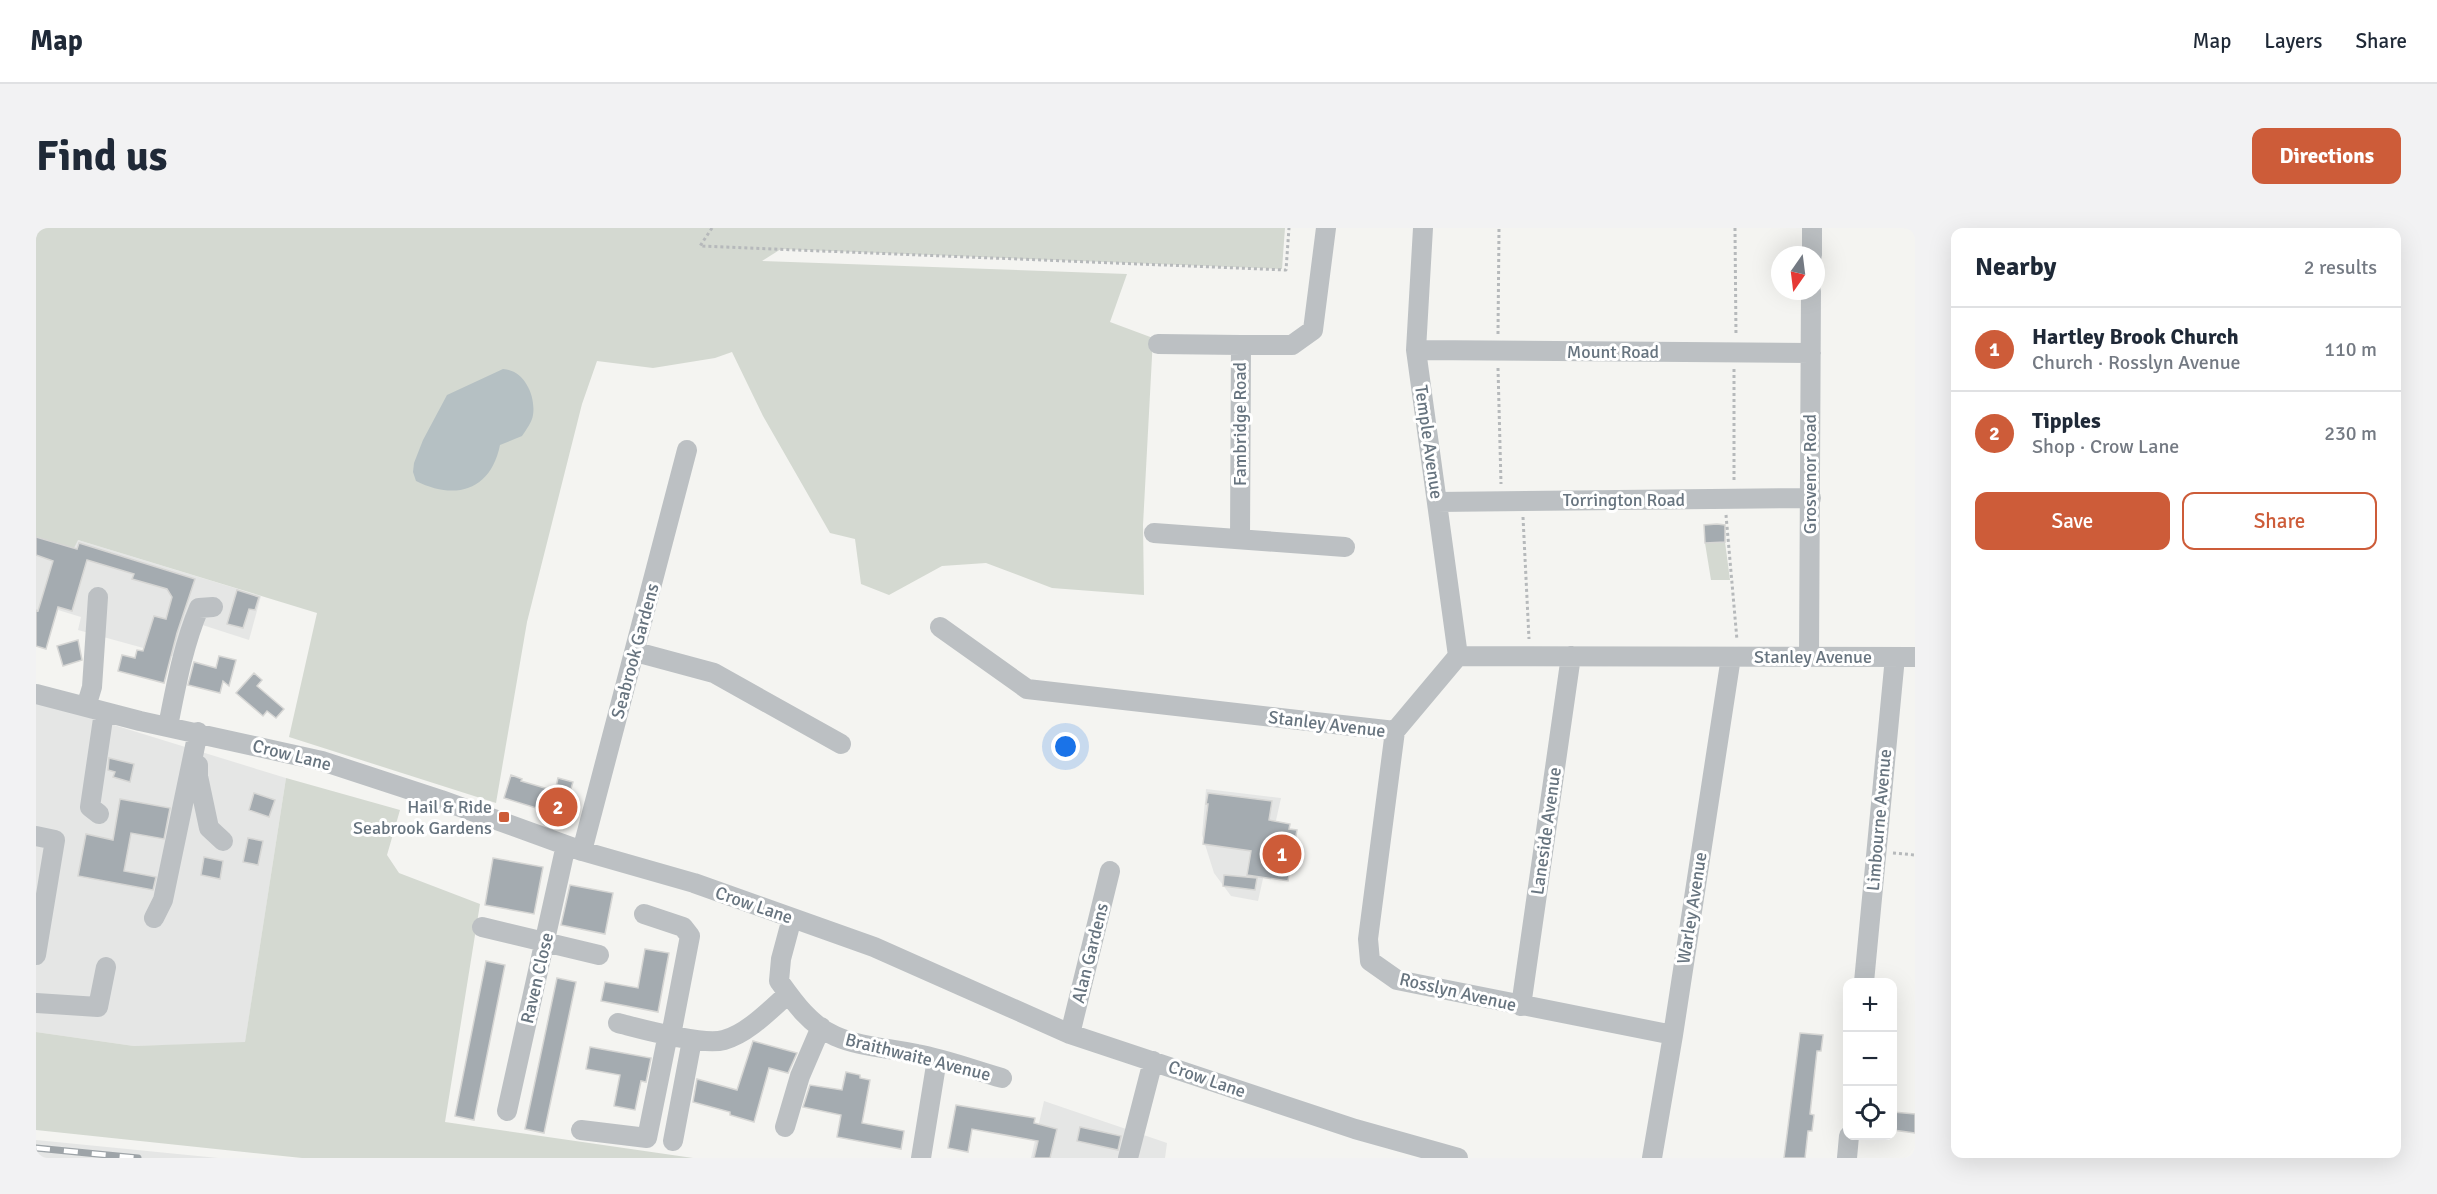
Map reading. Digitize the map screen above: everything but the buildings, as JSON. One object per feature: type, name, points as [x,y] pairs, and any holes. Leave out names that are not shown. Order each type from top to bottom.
[{"type":"street","name":"Fambridge Road","points":[[1240,538],[1241,345],[1292,345],[1313,330],[1326,228]]},
{"type":"street","name":"Temple Avenue","points":[[1423,228],[1416,350],[1458,656]]},
{"type":"street","points":[[1812,228],[1812,246]]},
{"type":"street","name":"Grosvenor Road","points":[[1809,656],[1811,300]]},
{"type":"street","points":[[1158,344],[1241,345]]},
{"type":"street","name":"Mount Road","points":[[1416,350],[1811,353]]},
{"type":"street","name":"Seabrook Gardens","points":[[574,848],[636,652],[687,450]]},
{"type":"street","name":"Torrington Road","points":[[1437,502],[1811,498]]},
{"type":"street","points":[[1154,533],[1345,547]]},
{"type":"street","points":[[98,597],[92,687],[95,710],[90,807],[99,814]]},
{"type":"street","points":[[168,726],[178,674],[191,627],[199,608],[213,607]]},
{"type":"street","name":"Stanley Avenue","points":[[940,627],[1027,689],[1395,731],[1458,656],[1915,657]]},
{"type":"street","points":[[636,652],[714,673],[842,744]]},
{"type":"street","name":"Laneside Avenue","points":[[1521,1006],[1571,656]]},
{"type":"street","name":"Warley Avenue","points":[[1652,1158],[1734,657]]},
{"type":"street","name":"Limbourne Avenue","points":[[1864,978],[1895,657]]},
{"type":"street","name":"Crow Lane","points":[[36,696],[322,761],[441,800],[574,848],[694,883],[874,947],[1070,1034],[1355,1129],[1458,1158]]},
{"type":"street","name":"Rosslyn Avenue","points":[[1395,731],[1368,939],[1370,961],[1397,980],[1673,1035]]},
{"type":"street","points":[[198,732],[198,776],[203,807],[209,828],[223,841]]},
{"type":"street","points":[[154,918],[163,900],[198,732]]},
{"type":"street","points":[[36,836],[55,840],[36,955]]},
{"type":"street","name":"Raven Close","points":[[507,1111],[545,944],[574,848]]},
{"type":"street","name":"Alan Gardens","points":[[1070,1034],[1110,871]]},
{"type":"street","points":[[581,1130],[647,1138],[690,936],[683,927],[644,914]]},
{"type":"street","name":"Braithwaite Avenue","points":[[792,918],[779,981],[799,1009],[821,1027],[835,1036],[937,1059],[1002,1077]]},
{"type":"street","points":[[482,927],[545,944],[600,955]]},
{"type":"street","points":[[36,1003],[98,1007],[106,967]]},
{"type":"street","points":[[618,1023],[692,1040],[723,1040],[754,1024],[788,994]]},
{"type":"street","points":[[785,1127],[800,1076],[821,1027]]},
{"type":"street","points":[[674,1141],[692,1040]]},
{"type":"street","points":[[921,1158],[937,1059]]},
{"type":"street","points":[[1128,1158],[1153,1061]]},
{"type":"street","points":[[1847,1158],[1849,1140]]},
{"type":"path","points":[[712,228],[700,246],[1286,270],[1289,228]]},
{"type":"path","points":[[1499,228],[1498,351],[1501,501]]},
{"type":"path","points":[[1734,657],[1730,500],[1736,352],[1735,228]]},
{"type":"path","points":[[1522,501],[1529,656]]},
{"type":"path","points":[[1876,851],[1915,855]]},
{"type":"shaded area","points":[[36,228],[1285,228],[1282,269],[781,249],[762,261],[1127,274],[1110,322],[1153,338],[1143,525],[1144,595],[1052,588],[986,563],[942,566],[889,595],[861,584],[855,539],[830,533],[763,416],[732,352],[715,358],[653,368],[597,361],[582,404],[527,622],[496,803],[289,737],[317,613],[78,540],[74,548],[36,539]]},
{"type":"shaded area","points":[[503,369],[510,370],[523,379],[533,400],[532,418],[522,436],[500,445],[489,472],[470,487],[445,490],[416,481],[413,472],[414,463],[423,440],[447,395]]},
{"type":"shaded area","points":[[36,539],[78,540],[261,596],[249,640],[187,620],[176,657],[78,630],[81,617],[58,610],[53,626],[36,621]]},
{"type":"shaded area","points":[[1725,542],[1730,580],[1711,580],[1705,543]]},
{"type":"shaded area","points":[[36,701],[286,778],[245,1043],[134,1046],[36,1032]]},
{"type":"shaded area","points":[[286,778],[400,810],[387,855],[399,873],[480,904],[445,1122],[693,1158],[302,1158],[36,1130],[36,1032],[134,1046],[245,1042]]},
{"type":"shaded area","points":[[1206,789],[1281,798],[1258,901],[1231,896],[1214,873],[1202,835]]},
{"type":"shaded area","points":[[1044,1101],[1167,1143],[1165,1158],[1031,1158]]},
{"type":"shaded area","points":[[36,1140],[218,1158],[36,1158]]},
{"type":"railway","points":[[36,1148],[138,1158]]},
{"type":"place","name":"Tipples","points":[[558,807]]},
{"type":"place","name":"Hail & Ride Seabrook Gardens","points":[[504,817]]},
{"type":"place","name":"Hartley Brook Church","points":[[1282,854]]}]
